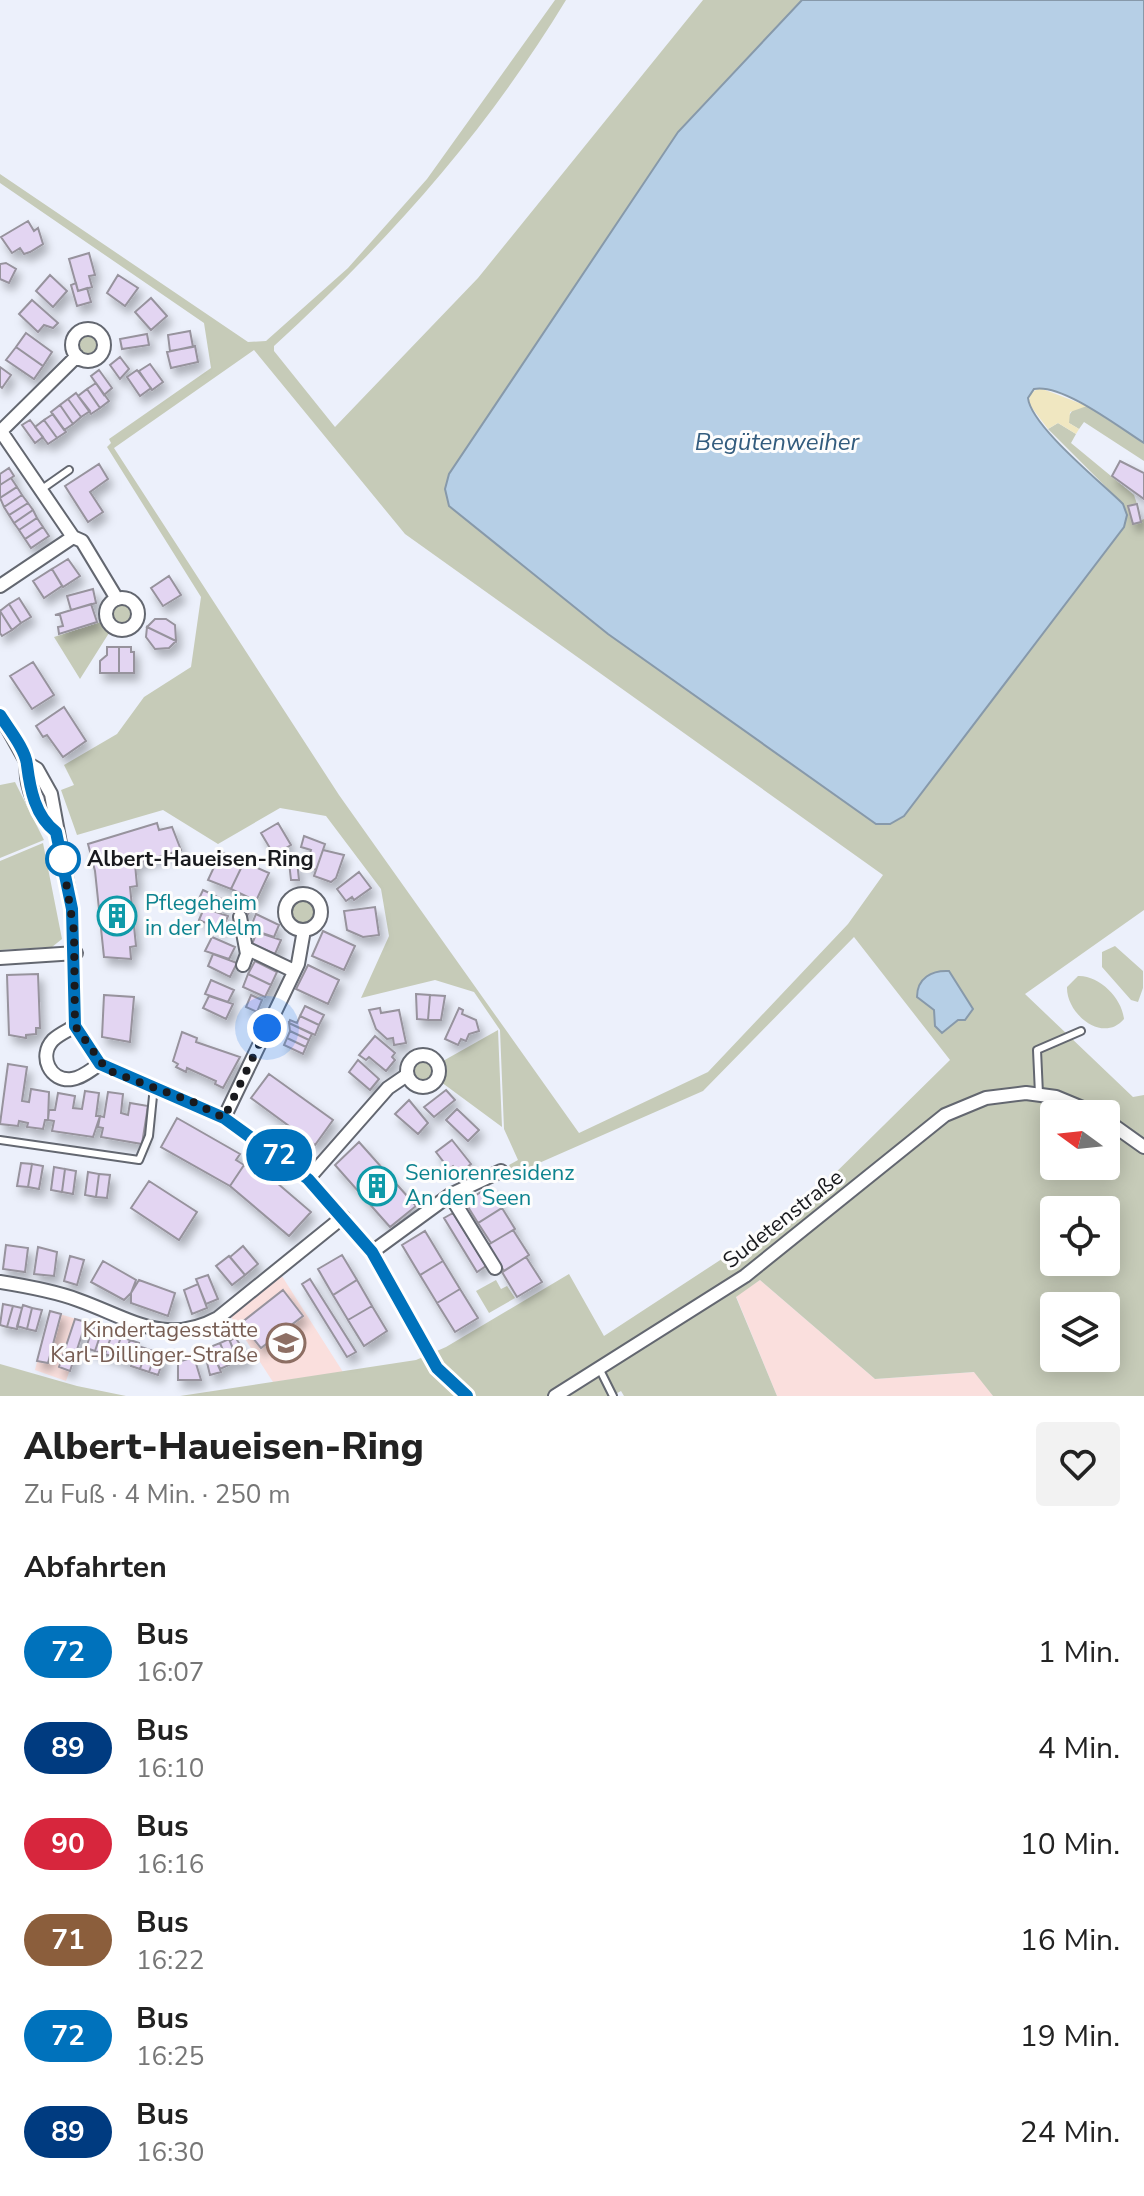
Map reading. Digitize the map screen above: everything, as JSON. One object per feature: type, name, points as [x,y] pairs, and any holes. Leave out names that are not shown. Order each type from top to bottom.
[{"type":"street","points":[[77,356],[1,430],[73,537],[82,541],[117,599]]},
{"type":"street","points":[[0,586],[73,537]]},
{"type":"street","points":[[0,715],[27,763],[37,769],[51,794],[70,896],[76,953],[75,1026],[100,1064],[224,1118],[308,1179],[372,1252],[437,1368],[467,1396]]},
{"type":"street","points":[[240,917],[246,948],[243,965]]},
{"type":"street","points":[[224,1118],[294,971],[304,930]]},
{"type":"street","points":[[246,948],[294,971]]},
{"type":"street","points":[[0,958],[76,953]]},
{"type":"street","points":[[75,1026],[53,1040],[47,1050],[46,1062],[51,1071],[58,1077],[77,1079],[100,1064]]},
{"type":"street","points":[[308,1179],[388,1088],[407,1075]]},
{"type":"street","name":"Sudetenstraße","points":[[555,1396],[600,1370],[791,1243],[945,1115],[986,1098],[1039,1094],[1066,1100]]},
{"type":"street","points":[[1120,1130],[1144,1147]]},
{"type":"street","points":[[372,1252],[450,1195],[501,1171]]},
{"type":"street","points":[[450,1195],[495,1268]]},
{"type":"street","points":[[0,1282],[74,1298],[162,1332],[188,1330],[218,1318],[343,1217]]},
{"type":"lane","points":[[42,489],[69,470]]},
{"type":"lane","points":[[1039,1094],[1037,1050],[1081,1031]]},
{"type":"lane","points":[[0,1140],[139,1160],[149,1136],[154,1086]]},
{"type":"lane","points":[[600,1370],[613,1396]]},
{"type":"shaded area","name":"Kindertagesstätte Karl-Dillinger-Straße","points":[[280,1273],[343,1372],[273,1382],[229,1314]]},
{"type":"shaded area","points":[[760,1280],[875,1379],[975,1372],[993,1396],[777,1396],[736,1296]]},
{"type":"shaded area","points":[[50,1311],[86,1322],[66,1381],[35,1370]]},
{"type":"green space","points":[[555,0],[566,0],[503,95],[432,184],[356,267],[274,346],[274,351],[335,427],[478,278],[703,0],[802,0],[678,132],[449,474],[445,489],[449,506],[608,634],[876,824],[890,824],[904,816],[1124,527],[1123,504],[1048,429],[1058,423],[1076,434],[1071,443],[1134,495],[1137,504],[1128,506],[1133,524],[1144,519],[1144,910],[1025,994],[1133,1097],[1144,1095],[1144,1396],[993,1396],[974,1372],[875,1379],[760,1280],[736,1297],[777,1396],[624,1396],[621,1391],[612,1396],[180,1396],[416,1360],[446,1347],[569,1274],[604,1336],[757,1236],[818,1190],[950,1060],[854,937],[703,1091],[514,1174],[509,1165],[518,1160],[504,1129],[500,1030],[474,992],[435,980],[361,998],[389,936],[381,889],[326,816],[280,808],[218,844],[163,810],[77,835],[61,790],[74,785],[64,765],[117,734],[144,697],[191,667],[201,597],[107,447],[111,443],[109,439],[211,368],[204,323],[0,183],[0,174],[248,342],[266,341],[348,268],[427,179]],"holes":[[[254,350],[405,534],[883,875],[848,924],[708,1072],[579,1133],[339,795],[114,448]]]},
{"type":"green space","points":[[88,329],[99,334],[104,345],[99,356],[88,361],[77,356],[72,345],[77,334]]},
{"type":"green space","points":[[1087,406],[1144,443],[1144,461],[1084,422],[1079,429],[1069,423],[1068,417],[1074,408]]},
{"type":"green space","points":[[122,598],[133,603],[138,614],[133,625],[122,630],[111,625],[106,614],[111,603]]},
{"type":"green space","points":[[101,622],[109,633],[80,679],[54,637]]},
{"type":"green space","points":[[15,782],[44,840],[0,858],[0,785]]},
{"type":"green space","points":[[43,843],[62,939],[52,947],[0,950],[0,861]]},
{"type":"green space","points":[[303,894],[316,899],[321,912],[316,925],[303,930],[290,925],[285,912],[290,899]]},
{"type":"green space","points":[[1115,946],[1143,971],[1143,988],[1138,1002],[1131,1000],[1102,967],[1102,952]]},
{"type":"green space","points":[[1078,976],[1094,979],[1108,989],[1119,1003],[1124,1019],[1106,1028],[1096,1027],[1079,1016],[1068,997],[1067,987]]},
{"type":"green space","points":[[498,1030],[502,1127],[441,1082],[443,1061]]},
{"type":"green space","points":[[423,1055],[434,1060],[439,1071],[434,1082],[423,1087],[412,1082],[407,1071],[412,1060]]},
{"type":"green space","points":[[496,1280],[501,1289],[507,1286],[515,1298],[489,1313],[476,1291]]},
{"type":"green space","points":[[0,1364],[77,1386],[126,1396],[0,1396]]},
{"type":"sand","points":[[1040,388],[1087,406],[1070,412],[1069,423],[1079,429],[1076,434],[1058,423],[1048,429],[1029,404],[1030,393]]},
{"type":"water","name":"Begütenweiher","points":[[802,0],[1144,0],[1144,443],[1075,399],[1060,393],[1034,389],[1028,398],[1032,410],[1054,438],[1123,504],[1127,515],[1124,527],[904,816],[890,824],[876,824],[608,634],[449,506],[445,489],[449,474],[678,132]]},
{"type":"water","points":[[949,971],[973,1009],[965,1020],[958,1020],[942,1033],[935,1026],[934,1010],[917,997],[920,985],[927,976]]},
{"type":"building","points":[[28,221],[34,231],[38,228],[43,244],[24,254],[20,248],[12,253],[1,237]]},
{"type":"building","points":[[89,253],[95,275],[89,276],[92,287],[78,291],[69,259]]},
{"type":"building","points":[[6,263],[16,269],[9,283],[0,279],[0,264]]},
{"type":"building","points":[[50,275],[67,291],[53,307],[36,291]]},
{"type":"building","points":[[118,275],[138,288],[125,306],[107,293]]},
{"type":"building","points":[[76,283],[78,291],[87,288],[91,302],[77,306],[71,285]]},
{"type":"building","points":[[151,298],[167,316],[151,330],[135,312]]},
{"type":"building","points":[[32,300],[58,323],[53,328],[44,325],[38,332],[19,314]]},
{"type":"building","points":[[190,331],[193,347],[170,351],[168,335]]},
{"type":"building","points":[[26,333],[52,352],[43,366],[16,347]]},
{"type":"building","points":[[147,334],[149,345],[122,349],[120,339]]},
{"type":"building","points":[[195,346],[198,362],[171,368],[167,352]]},
{"type":"building","points":[[16,347],[43,366],[34,379],[6,360]]},
{"type":"building","points":[[120,357],[129,369],[120,379],[110,365]]},
{"type":"building","points":[[150,364],[163,382],[152,390],[139,371]]},
{"type":"building","points":[[0,367],[11,375],[2,388],[0,386]]},
{"type":"building","points":[[99,370],[112,388],[104,395],[91,376]]},
{"type":"building","points":[[137,370],[151,388],[140,396],[127,377]]},
{"type":"building","points":[[96,383],[109,401],[100,408],[87,389]]},
{"type":"building","points":[[87,389],[100,408],[91,414],[78,396]]},
{"type":"building","points":[[76,393],[90,411],[81,417],[68,399]]},
{"type":"building","points":[[68,399],[81,417],[73,424],[60,405]]},
{"type":"building","points":[[60,405],[73,424],[64,430],[51,412]]},
{"type":"building","points":[[53,414],[66,432],[57,438],[44,420]]},
{"type":"building","points":[[30,420],[43,437],[35,443],[22,425]]},
{"type":"building","points":[[44,420],[57,438],[48,444],[35,427]]},
{"type":"building","points":[[1120,461],[1144,473],[1144,499],[1112,476]]},
{"type":"building","points":[[99,464],[108,479],[90,492],[103,512],[88,522],[65,486]]},
{"type":"building","points":[[9,468],[14,476],[0,485],[0,474]]},
{"type":"building","points":[[11,478],[17,487],[0,498],[0,485]]},
{"type":"building","points":[[17,487],[22,495],[4,507],[0,498]]},
{"type":"building","points":[[22,495],[28,503],[9,515],[4,507]]},
{"type":"building","points":[[28,503],[33,510],[14,523],[9,515]]},
{"type":"building","points":[[1137,504],[1141,522],[1133,524],[1128,506]]},
{"type":"building","points":[[33,510],[37,518],[19,530],[14,523]]},
{"type":"building","points":[[37,518],[43,527],[25,539],[19,530]]},
{"type":"building","points":[[43,527],[49,536],[31,548],[25,539]]},
{"type":"building","points":[[68,559],[80,576],[63,587],[52,569]]},
{"type":"building","points":[[52,569],[62,586],[44,598],[33,581]]},
{"type":"building","points":[[169,576],[181,595],[163,606],[151,588]]},
{"type":"building","points":[[93,589],[96,603],[71,610],[67,596]]},
{"type":"building","points":[[19,598],[31,617],[21,623],[9,604]]},
{"type":"building","points":[[9,604],[21,623],[12,630],[0,611]]},
{"type":"building","points":[[91,604],[97,622],[59,634],[58,627],[63,626],[60,615],[55,615]]},
{"type":"building","points":[[0,611],[12,630],[2,636],[0,633]]},
{"type":"building","points":[[155,619],[166,619],[175,625],[176,641],[147,627]]},
{"type":"building","points":[[147,627],[176,641],[169,648],[155,649],[146,637]]},
{"type":"building","points":[[107,647],[119,647],[119,673],[100,673],[100,661],[107,655]]},
{"type":"building","points":[[119,647],[131,647],[131,652],[134,652],[134,673],[119,673]]},
{"type":"building","points":[[33,662],[54,695],[32,709],[10,676]]},
{"type":"building","points":[[64,707],[86,741],[63,757],[36,726]]},
{"type":"building","name":"Pflegeheim in der Melm","points":[[157,823],[159,830],[172,827],[181,850],[135,864],[137,886],[130,887],[136,946],[130,947],[131,959],[104,957],[95,871],[88,844]]},
{"type":"building","points":[[278,823],[291,845],[274,855],[261,833]]},
{"type":"building","points":[[304,836],[325,844],[316,870],[306,866],[311,850],[301,847]]},
{"type":"building","points":[[323,850],[344,855],[336,878],[331,882],[314,876]]},
{"type":"building","points":[[221,852],[244,862],[231,889],[208,880]]},
{"type":"building","points":[[297,861],[299,880],[291,880],[289,862]]},
{"type":"building","points":[[244,862],[269,873],[256,901],[231,889]]},
{"type":"building","points":[[359,872],[371,888],[354,900],[352,897],[346,901],[337,889]]},
{"type":"building","points":[[203,890],[226,901],[221,913],[196,905]]},
{"type":"building","points":[[240,902],[252,907],[247,916],[236,911]]},
{"type":"building","points":[[375,907],[379,935],[363,937],[347,930],[344,911]]},
{"type":"building","points":[[204,908],[228,916],[222,930],[199,920]]},
{"type":"building","points":[[256,914],[279,925],[274,937],[250,929]]},
{"type":"building","points":[[323,931],[355,946],[344,970],[312,956]]},
{"type":"building","points":[[257,932],[281,940],[275,954],[252,944]]},
{"type":"building","points":[[212,937],[235,947],[229,959],[205,951]]},
{"type":"building","points":[[213,954],[237,963],[230,977],[208,966]]},
{"type":"building","points":[[255,961],[277,972],[271,985],[248,974]]},
{"type":"building","points":[[308,965],[339,980],[328,1004],[296,989]]},
{"type":"building","points":[[38,974],[40,1028],[36,1028],[36,1034],[26,1035],[26,1038],[9,1035],[7,975]]},
{"type":"building","points":[[248,974],[271,985],[265,997],[243,987]]},
{"type":"building","points":[[211,980],[234,990],[228,1002],[205,994]]},
{"type":"building","points":[[416,994],[430,995],[428,1020],[417,1019]]},
{"type":"building","points":[[104,995],[134,997],[130,1042],[102,1037]]},
{"type":"building","points":[[251,995],[262,1000],[257,1012],[246,1007]]},
{"type":"building","points":[[430,995],[445,996],[441,1020],[428,1020]]},
{"type":"building","points":[[209,996],[233,1004],[226,1019],[203,1008]]},
{"type":"building","points":[[305,1006],[324,1015],[319,1025],[300,1016]]},
{"type":"building","points":[[380,1008],[381,1013],[399,1010],[406,1043],[394,1045],[393,1038],[387,1039],[376,1029],[369,1010]]},
{"type":"building","points":[[459,1008],[463,1010],[462,1014],[476,1020],[479,1031],[469,1034],[466,1041],[461,1039],[458,1045],[445,1039]]},
{"type":"building","points":[[300,1016],[319,1025],[315,1035],[289,1023],[290,1020],[297,1023]]},
{"type":"building","points":[[289,1023],[312,1034],[309,1040],[290,1031]]},
{"type":"building","points":[[290,1031],[309,1040],[306,1047],[287,1038]]},
{"type":"building","points":[[182,1032],[197,1038],[196,1042],[240,1057],[223,1088],[215,1084],[216,1081],[187,1068],[186,1072],[176,1067],[178,1064],[173,1061]]},
{"type":"building","points":[[375,1036],[395,1053],[392,1057],[395,1060],[386,1071],[369,1057],[366,1060],[359,1055]]},
{"type":"building","points":[[287,1038],[306,1047],[303,1054],[284,1045]]},
{"type":"building","points":[[358,1060],[379,1079],[370,1090],[349,1072]]},
{"type":"building","points":[[8,1064],[27,1067],[22,1101],[29,1102],[31,1089],[49,1092],[48,1120],[45,1120],[43,1129],[27,1127],[28,1123],[19,1121],[18,1126],[0,1124]]},
{"type":"building","points":[[269,1074],[333,1120],[315,1145],[251,1098]]},
{"type":"building","points":[[446,1090],[455,1100],[434,1117],[424,1107]]},
{"type":"building","points":[[85,1091],[99,1093],[96,1116],[100,1116],[93,1137],[52,1131],[54,1121],[48,1120],[49,1110],[55,1110],[58,1093],[75,1096],[73,1108],[82,1109]]},
{"type":"building","points":[[108,1092],[123,1094],[121,1113],[128,1115],[130,1103],[148,1106],[142,1144],[101,1137],[103,1128],[98,1127],[100,1116],[104,1117]]},
{"type":"building","points":[[409,1100],[428,1123],[418,1134],[395,1114]]},
{"type":"building","points":[[457,1109],[479,1130],[468,1141],[446,1120]]},
{"type":"building","points":[[177,1118],[240,1154],[236,1160],[244,1165],[230,1186],[161,1147]]},
{"type":"building","points":[[452,1140],[471,1164],[459,1173],[453,1166],[449,1169],[436,1152]]},
{"type":"building","name":"Seniorenresidenz An den Seen","points":[[359,1142],[416,1206],[390,1227],[335,1165]]},
{"type":"building","points":[[21,1163],[32,1164],[28,1187],[17,1186]]},
{"type":"building","points":[[32,1164],[43,1166],[39,1189],[28,1187]]},
{"type":"building","points":[[244,1165],[252,1170],[256,1165],[311,1212],[289,1236],[230,1186]]},
{"type":"building","points":[[54,1167],[65,1169],[62,1192],[51,1190]]},
{"type":"building","points":[[65,1169],[76,1171],[73,1194],[62,1192]]},
{"type":"building","points":[[88,1172],[99,1174],[96,1197],[85,1195]]},
{"type":"building","points":[[99,1174],[110,1175],[107,1198],[96,1197]]},
{"type":"building","points":[[149,1181],[197,1212],[179,1240],[131,1208]]},
{"type":"building","points":[[489,1187],[502,1208],[478,1223],[465,1202]]},
{"type":"building","points":[[502,1208],[515,1229],[491,1243],[478,1223]]},
{"type":"building","points":[[453,1213],[486,1266],[477,1272],[444,1218]]},
{"type":"building","points":[[513,1230],[529,1255],[504,1271],[488,1245]]},
{"type":"building","points":[[425,1231],[443,1261],[420,1275],[402,1245]]},
{"type":"building","points":[[6,1245],[28,1248],[25,1272],[3,1269]]},
{"type":"building","points":[[243,1246],[258,1264],[245,1275],[230,1257]]},
{"type":"building","points":[[38,1247],[57,1252],[54,1276],[34,1274]]},
{"type":"building","points":[[342,1255],[357,1280],[333,1295],[318,1269]]},
{"type":"building","points":[[70,1256],[84,1260],[77,1285],[64,1281]]},
{"type":"building","points":[[229,1256],[245,1275],[232,1285],[216,1266]]},
{"type":"building","points":[[526,1257],[542,1282],[517,1297],[502,1272]]},
{"type":"building","points":[[103,1261],[136,1280],[131,1293],[124,1300],[91,1282]]},
{"type":"building","points":[[443,1261],[460,1289],[437,1303],[420,1275]]},
{"type":"building","points":[[208,1275],[218,1299],[206,1304],[196,1279]]},
{"type":"building","points":[[310,1279],[356,1352],[347,1357],[302,1284]]},
{"type":"building","points":[[139,1280],[175,1293],[168,1316],[131,1303],[131,1293]]},
{"type":"building","points":[[357,1280],[372,1306],[348,1320],[333,1295]]},
{"type":"building","points":[[198,1284],[207,1308],[192,1314],[184,1290]]},
{"type":"building","points":[[460,1289],[478,1318],[455,1332],[437,1303]]},
{"type":"building","points":[[283,1290],[303,1316],[261,1348],[241,1323]]},
{"type":"building","points":[[3,1304],[13,1306],[7,1327],[0,1325]]},
{"type":"building","points":[[23,1305],[32,1308],[27,1329],[17,1326]]},
{"type":"building","points":[[13,1306],[22,1308],[17,1329],[7,1327]]},
{"type":"building","points":[[372,1306],[387,1331],[364,1346],[348,1320]]},
{"type":"building","points":[[32,1308],[42,1310],[36,1331],[27,1329]]},
{"type":"building","points":[[50,1311],[61,1314],[48,1363],[37,1361]]},
{"type":"building","points":[[75,1319],[86,1322],[70,1371],[59,1367]]},
{"type":"building","points":[[93,1327],[102,1330],[95,1351],[86,1348]]},
{"type":"building","points":[[102,1330],[112,1334],[105,1354],[95,1351]]},
{"type":"building","points":[[112,1334],[121,1337],[114,1357],[105,1354]]},
{"type":"building","points":[[121,1337],[130,1340],[123,1360],[114,1357]]},
{"type":"building","points":[[235,1337],[249,1358],[239,1364],[230,1341]]},
{"type":"building","points":[[229,1339],[238,1361],[229,1365],[220,1343]]},
{"type":"building","points":[[130,1340],[139,1343],[132,1363],[123,1360]]},
{"type":"building","points":[[220,1343],[229,1365],[220,1369],[210,1347]]},
{"type":"building","points":[[138,1346],[147,1349],[140,1369],[131,1366]]},
{"type":"building","points":[[147,1349],[156,1352],[149,1372],[140,1369]]},
{"type":"building","points":[[211,1349],[221,1372],[210,1375],[204,1350]]},
{"type":"building","points":[[156,1352],[165,1355],[158,1375],[149,1372]]},
{"type":"building","points":[[194,1357],[201,1380],[178,1380],[178,1362]]},
{"type":"bus line","name":"72","points":[[0,715],[27,763],[26,776],[34,801],[47,825],[56,832],[72,909],[76,953],[75,1026],[100,1064],[107,1070],[193,1102],[224,1118],[260,1141],[308,1179],[372,1252],[437,1368],[446,1380],[467,1396]]},
{"type":"place","name":"Albert-Haueisen-Ring","points":[[63,859]]},
{"type":"place","name":"Pflegeheim in der Melm","points":[[117,916]]},
{"type":"place","name":"Seniorenresidenz An den Seen","points":[[377,1186]]},
{"type":"place","name":"Kindertagesstätte Karl-Dillinger-Straße","points":[[286,1343]]},
{"type":"route","points":[[63,859],[61,851],[72,909],[76,953],[75,1026],[107,1070],[193,1102],[224,1118],[267,1028]]}]
